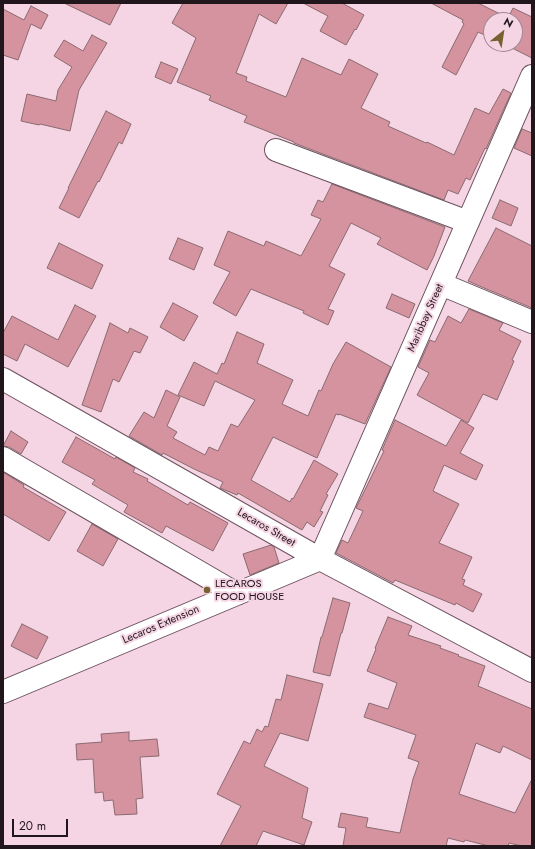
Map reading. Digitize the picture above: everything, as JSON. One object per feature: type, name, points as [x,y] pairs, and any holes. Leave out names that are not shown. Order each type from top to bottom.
[{"type":"street","name":"Maribbay Street","points":[[320,559],[532,76]]},
{"type":"street","points":[[276,150],[468,222]]},
{"type":"street","points":[[440,284],[532,322]]},
{"type":"street","name":"Lecaros Street","points":[[3,379],[320,559],[532,671]]},
{"type":"street","points":[[3,458],[237,594]]},
{"type":"street","name":"Lecaros Extension","points":[[3,692],[320,559]]},
{"type":"building","points":[[64,3],[121,3],[110,25]]},
{"type":"building","points":[[183,3],[288,3],[276,24],[259,14],[236,73],[247,77],[246,81],[286,97],[302,58],[341,75],[349,59],[378,74],[361,108],[390,122],[388,126],[454,155],[475,108],[489,114],[503,89],[511,93],[486,149],[485,148],[470,180],[466,178],[458,194],[448,190],[444,200],[294,143],[244,122],[247,116],[209,100],[211,96],[177,82],[196,38],[172,23]]},
{"type":"building","points":[[303,3],[342,3],[364,15],[346,45],[320,31],[328,16]]},
{"type":"building","points":[[431,3],[478,3],[496,12],[483,12],[483,34],[478,32],[456,75],[442,67],[464,24],[462,22],[463,20]]},
{"type":"building","points":[[31,6],[48,15],[41,29],[31,24],[18,60],[3,55],[3,9],[24,20]]},
{"type":"building","points":[[513,8],[521,12],[511,12]]},
{"type":"building","points":[[523,13],[532,17],[532,58],[520,52],[523,52]]},
{"type":"building","points":[[92,35],[107,43],[79,90],[70,131],[21,121],[27,94],[56,101],[58,90],[72,67],[54,56],[64,40],[83,51]]},
{"type":"building","points":[[161,62],[178,69],[171,84],[155,77]]},
{"type":"building","points":[[106,111],[131,124],[122,144],[119,142],[79,218],[59,208]]},
{"type":"building","points":[[522,129],[532,133],[532,156],[514,148]]},
{"type":"building","points":[[332,184],[445,227],[427,270],[377,244],[381,238],[351,223],[329,266],[345,274],[328,309],[334,311],[328,325],[303,313],[304,311],[251,289],[236,316],[213,303],[230,272],[214,265],[228,231],[264,246],[266,241],[301,256],[321,219],[311,215],[318,200],[323,202]]},
{"type":"building","points":[[500,200],[518,208],[511,226],[492,218]]},
{"type":"building","points":[[496,228],[532,246],[532,308],[468,281]]},
{"type":"building","points":[[178,238],[203,248],[194,270],[169,259]]},
{"type":"building","points":[[59,243],[103,265],[92,289],[47,268]]},
{"type":"building","points":[[392,294],[415,304],[409,318],[386,308]]},
{"type":"building","points":[[173,303],[198,316],[184,341],[160,327]]},
{"type":"building","points":[[75,305],[96,316],[68,367],[25,344],[17,361],[3,354],[3,333],[12,316],[58,340]]},
{"type":"building","points":[[469,309],[503,323],[499,330],[521,341],[497,400],[483,394],[468,423],[417,395],[429,373],[418,367],[430,340],[435,342],[448,316],[461,323]]},
{"type":"building","points":[[110,323],[128,333],[130,328],[148,337],[140,353],[134,351],[119,382],[113,379],[101,412],[82,405]]},
{"type":"building","points":[[237,332],[264,344],[257,363],[293,380],[282,404],[308,416],[319,390],[321,391],[333,364],[346,342],[391,367],[365,424],[336,414],[317,458],[273,437],[251,480],[290,502],[314,460],[338,474],[326,494],[328,495],[320,511],[323,512],[314,527],[307,522],[302,530],[238,493],[237,495],[220,488],[223,482],[163,453],[162,455],[129,436],[144,412],[154,418],[166,390],[180,397],[167,426],[177,432],[173,438],[205,455],[209,447],[218,451],[231,424],[238,427],[255,400],[215,381],[204,406],[178,395],[194,362],[217,374],[222,363],[224,364]]},
{"type":"building","points":[[395,420],[446,446],[461,420],[474,428],[460,453],[483,465],[476,480],[444,465],[433,491],[459,504],[439,543],[472,557],[462,579],[465,580],[463,585],[482,594],[473,612],[456,603],[455,605],[395,580],[393,583],[336,553],[342,540],[348,543],[363,511],[356,508],[384,451],[382,450]]},
{"type":"building","points":[[11,431],[28,442],[21,454],[9,447],[3,446]]},
{"type":"building","points":[[76,437],[115,459],[116,457],[135,468],[133,472],[148,479],[147,481],[188,505],[190,502],[228,523],[213,551],[166,526],[162,533],[124,512],[128,505],[92,484],[95,480],[62,462]]},
{"type":"building","points":[[3,472],[24,485],[23,487],[66,512],[49,541],[3,514]]},
{"type":"building","points":[[92,524],[118,539],[103,566],[77,551]]},
{"type":"building","points":[[271,545],[274,547],[279,563],[250,575],[243,554]]},
{"type":"building","points":[[333,598],[350,603],[330,676],[313,672],[321,637]]},
{"type":"building","points":[[388,617],[412,626],[408,635],[441,646],[440,648],[485,666],[478,686],[532,709],[532,760],[503,746],[500,753],[476,743],[459,794],[515,813],[532,779],[532,846],[522,846],[509,843],[508,846],[489,846],[465,840],[464,842],[448,838],[446,846],[343,846],[346,828],[338,827],[341,813],[368,818],[366,827],[400,833],[413,779],[419,762],[408,758],[416,735],[364,717],[369,703],[388,709],[397,683],[367,671]]},
{"type":"building","points":[[22,624],[48,637],[37,659],[11,646]]},
{"type":"building","points":[[287,675],[323,684],[308,741],[280,733],[264,766],[308,788],[302,818],[312,822],[304,845],[263,831],[256,846],[220,846],[241,806],[217,794],[244,741],[250,744],[257,729],[262,732],[265,726],[268,727],[276,699],[281,700]]},
{"type":"building","points":[[129,732],[129,741],[157,739],[159,756],[140,757],[143,798],[136,799],[137,814],[115,815],[113,800],[104,801],[103,792],[95,793],[93,759],[77,760],[76,744],[102,742],[101,734]]},
{"type":"place","name":"LECAROS FOOD HOUSE","points":[[207,590]]}]
